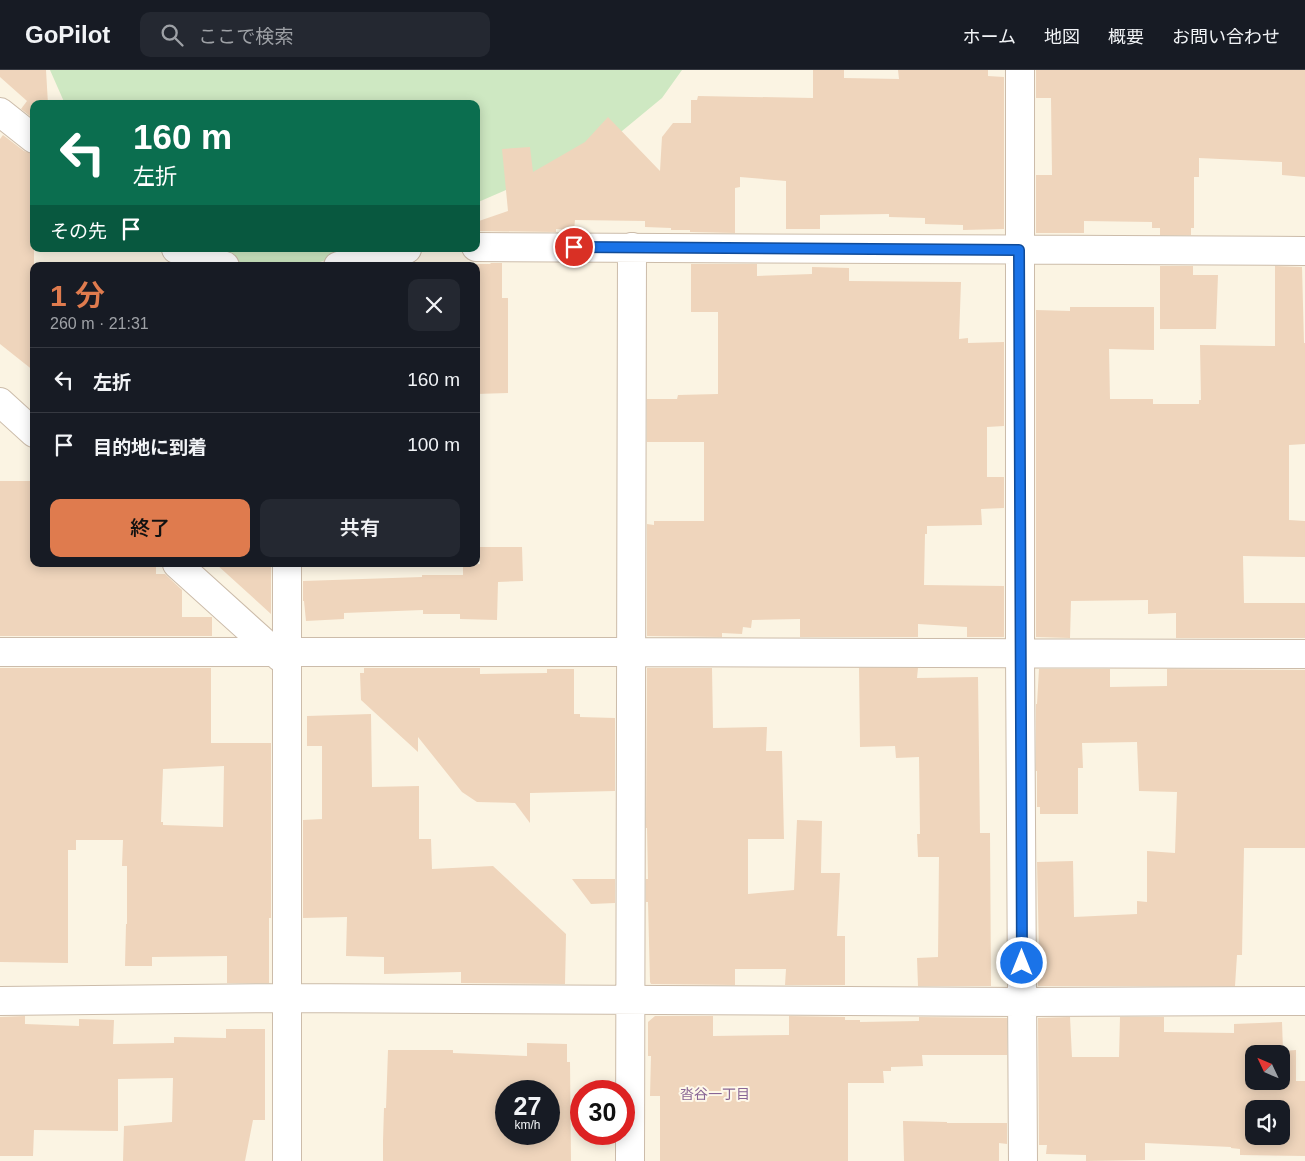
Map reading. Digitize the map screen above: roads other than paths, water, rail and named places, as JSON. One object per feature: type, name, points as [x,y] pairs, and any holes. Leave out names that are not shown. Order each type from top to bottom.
[{"type":"street","points":[[1020,70],[1020,653],[1024,1161]]},
{"type":"street","points":[[0,112],[30,136]]},
{"type":"street","points":[[480,247],[1305,250]]},
{"type":"street","points":[[630,1161],[632,248]]},
{"type":"street","points":[[183,252],[208,262]]},
{"type":"street","points":[[354,262],[395,252]]},
{"type":"street","points":[[0,402],[30,429]]},
{"type":"street","points":[[180,567],[282,655]]},
{"type":"street","points":[[287,567],[282,655],[287,998],[287,1161]]},
{"type":"street","points":[[0,652],[282,655],[631,652],[1305,654]]},
{"type":"street","points":[[0,1001],[287,998],[1022,1002],[1305,1001]]},
{"type":"district","name":"沓谷一丁目","points":[[715,1094]]}]
